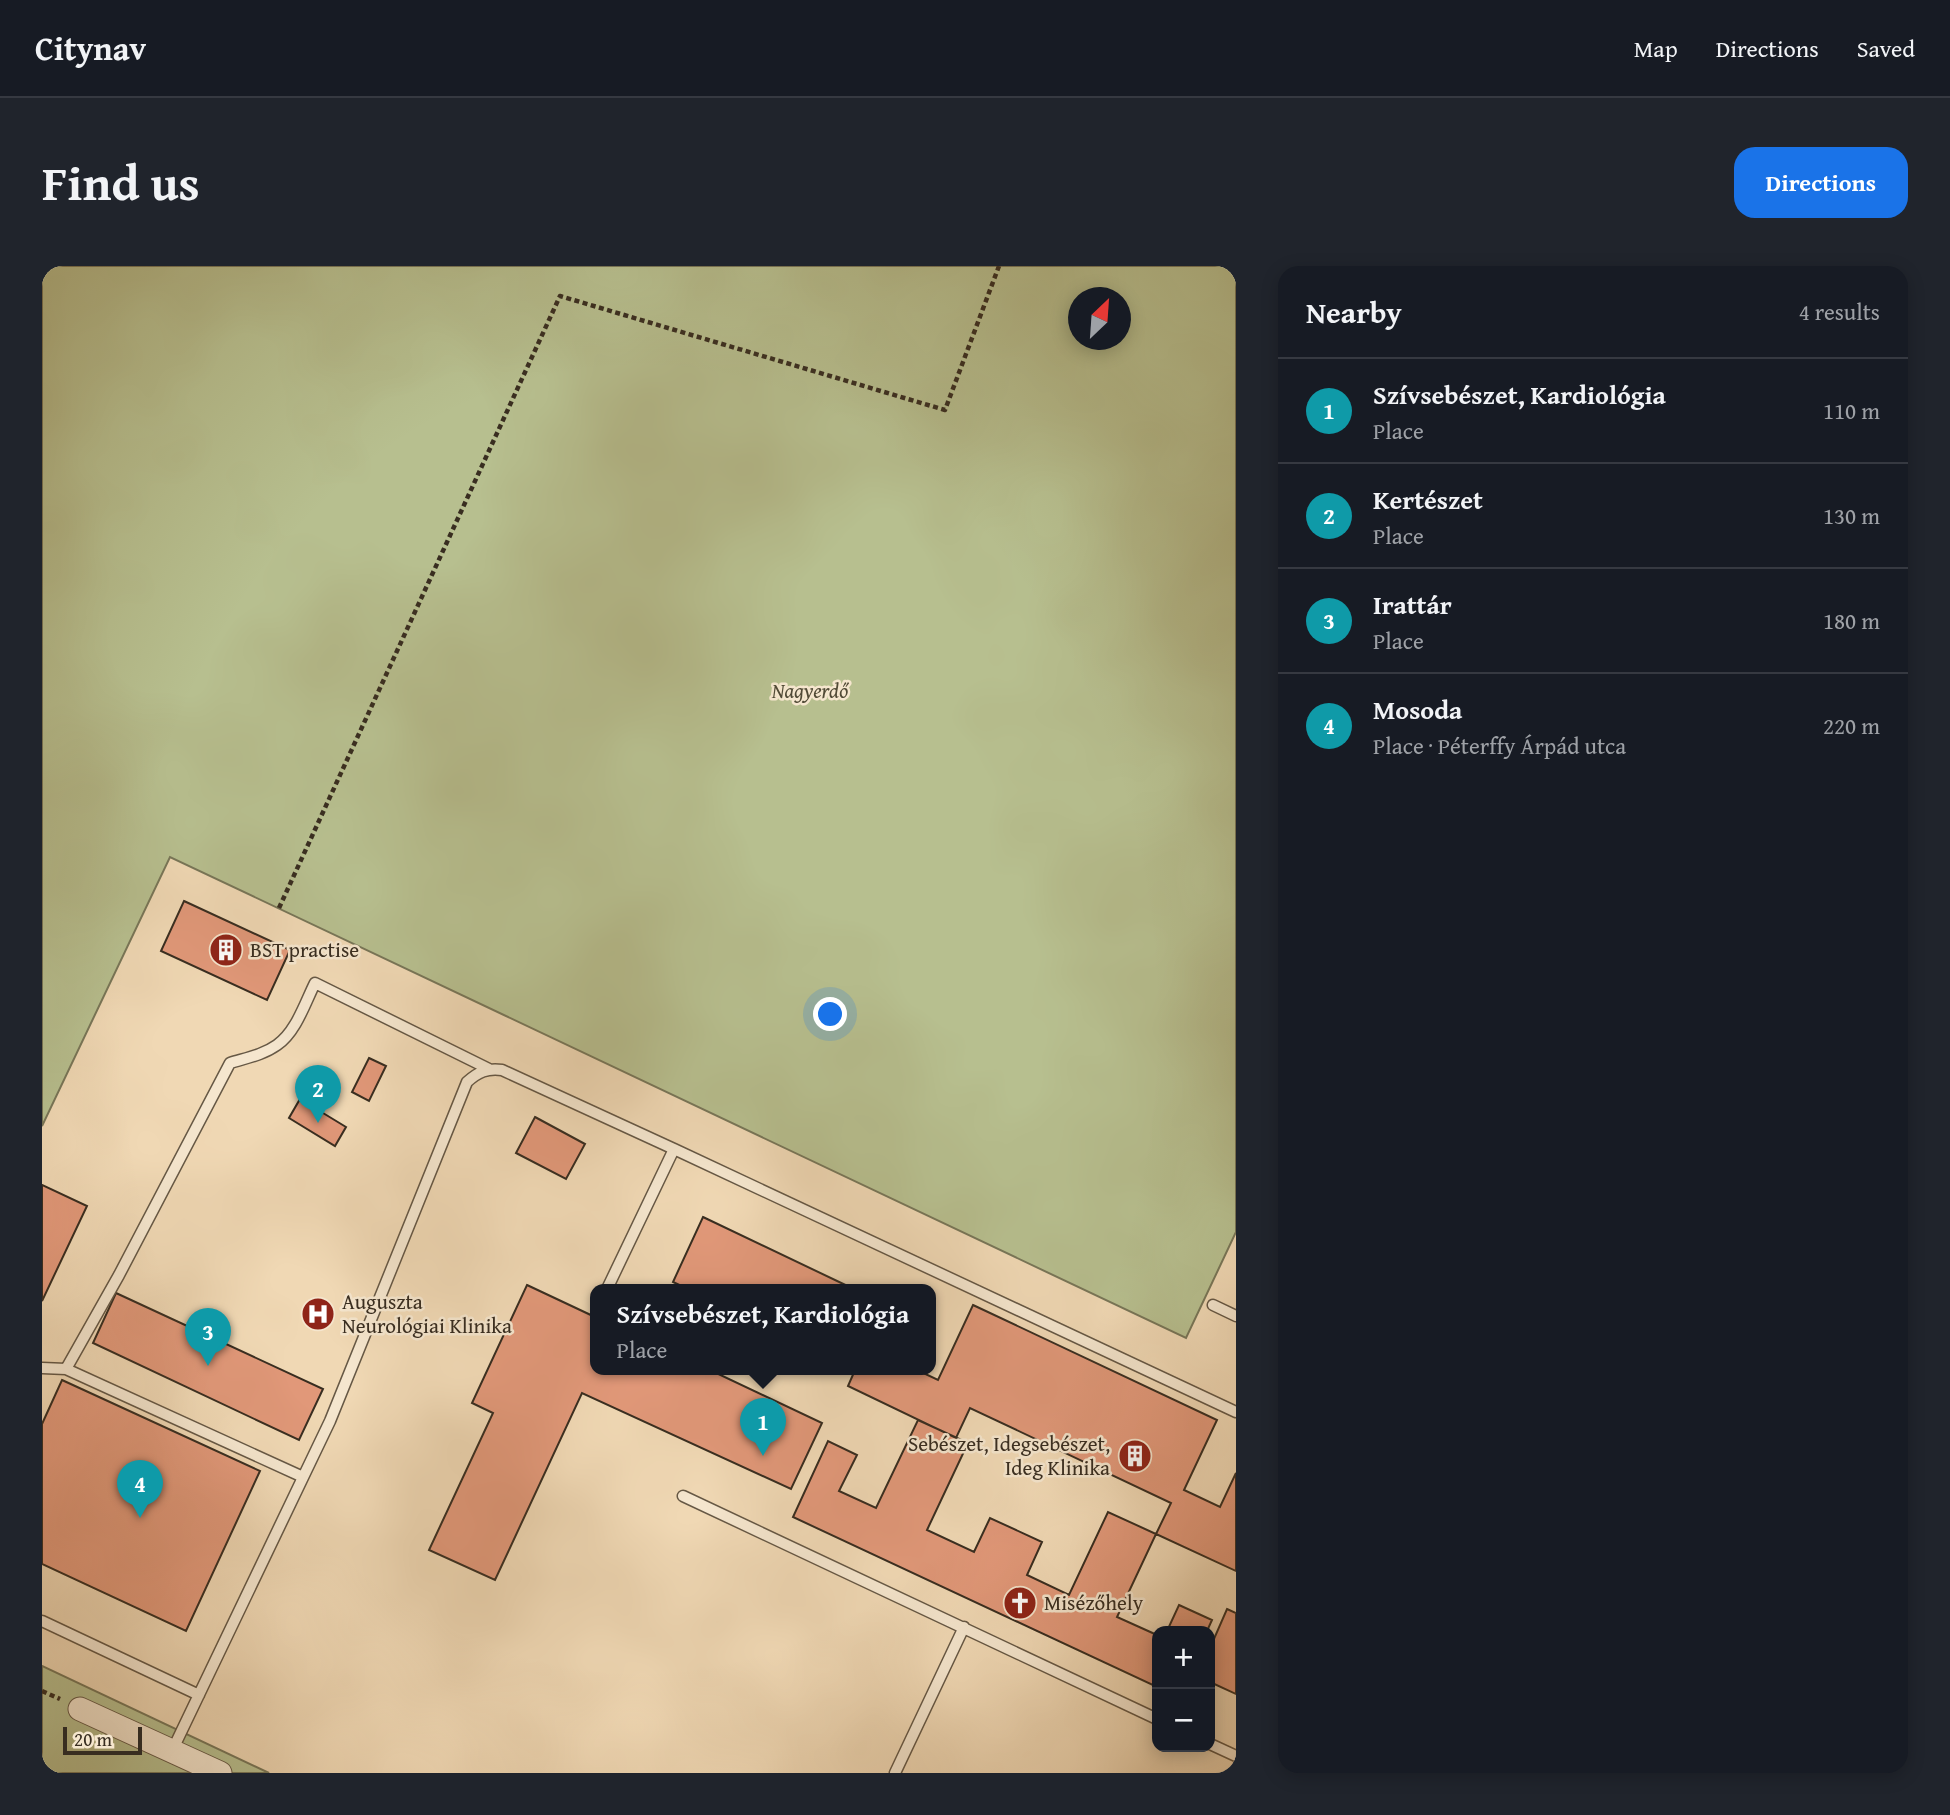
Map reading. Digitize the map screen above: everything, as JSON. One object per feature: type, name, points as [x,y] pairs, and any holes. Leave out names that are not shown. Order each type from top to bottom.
[{"type":"street","points":[[80,1709],[220,1773]]},
{"type":"lane","points":[[66,1369],[119,1275],[230,1063],[279,1044],[293,1026],[315,983],[489,1069],[502,1070],[1236,1412]]},
{"type":"lane","points":[[172,1751],[330,1420],[467,1082],[476,1074],[489,1069]]},
{"type":"lane","points":[[609,1284],[674,1149]]},
{"type":"lane","points":[[1213,1305],[1236,1316]]},
{"type":"lane","points":[[42,1368],[66,1369],[303,1477]]},
{"type":"lane","points":[[683,1496],[1152,1716]]},
{"type":"lane","points":[[42,1621],[199,1695]]},
{"type":"lane","points":[[895,1773],[964,1627]]},
{"type":"lane","points":[[1215,1746],[1236,1756]]},
{"type":"path","points":[[279,908],[561,296],[945,410],[999,266]]},
{"type":"green space","name":"Nagyerdő","points":[[42,266],[1236,266],[1236,1232],[1186,1338],[170,857],[42,1126]]},
{"type":"green space","points":[[42,1666],[269,1773],[42,1773]]},
{"type":"building","name":"BST practise","points":[[184,901],[290,950],[267,1000],[161,951]]},
{"type":"building","points":[[369,1058],[386,1066],[369,1101],[352,1092]]},
{"type":"building","points":[[300,1099],[346,1127],[335,1146],[289,1118]]},
{"type":"building","points":[[535,1117],[585,1144],[566,1179],[516,1153]]},
{"type":"building","points":[[42,1185],[87,1206],[42,1301]]},
{"type":"building","points":[[703,1217],[843,1284],[677,1284],[673,1282]]},
{"type":"building","points":[[527,1285],[590,1315],[590,1375],[721,1375],[822,1423],[791,1489],[582,1393],[495,1580],[429,1550],[493,1413],[472,1403]]},
{"type":"building","points":[[116,1293],[323,1389],[299,1440],[93,1343]]},
{"type":"building","name":"Sebészet, Idegsebészet, Ideg Klinika","points":[[973,1305],[1217,1420],[1184,1490],[1220,1507],[1236,1473],[1236,1571],[1156,1534],[1171,1503],[970,1408],[956,1438],[848,1386],[853,1375],[928,1375],[938,1380]]},
{"type":"building","points":[[62,1380],[260,1471],[186,1631],[42,1564],[42,1424]]},
{"type":"building","points":[[918,1420],[968,1443],[927,1530],[974,1552],[990,1518],[1042,1542],[1027,1575],[1069,1595],[1108,1512],[1156,1534],[1117,1617],[1152,1633],[1152,1685],[793,1517],[828,1441],[857,1455],[839,1491],[876,1508]]},
{"type":"building","points":[[1179,1605],[1212,1620],[1209,1626],[1169,1626]]},
{"type":"building","points":[[1227,1609],[1236,1613],[1236,1694],[1215,1684],[1215,1637]]},
{"type":"place","name":"BST practise","points":[[226,950]]},
{"type":"place","name":"Kertészet","points":[[318,1123]]},
{"type":"place","name":"Auguszta Neurológiai Klinika","points":[[318,1314]]},
{"type":"place","name":"Irattár","points":[[208,1366]]},
{"type":"place","name":"Szívsebészet, Kardiológia","points":[[763,1456]]},
{"type":"place","name":"Sebészet, Idegsebészet, Ideg Klinika","points":[[1135,1456]]},
{"type":"place","name":"Mosoda","points":[[140,1518]]},
{"type":"place","name":"Misézőhely","points":[[1020,1603]]}]
